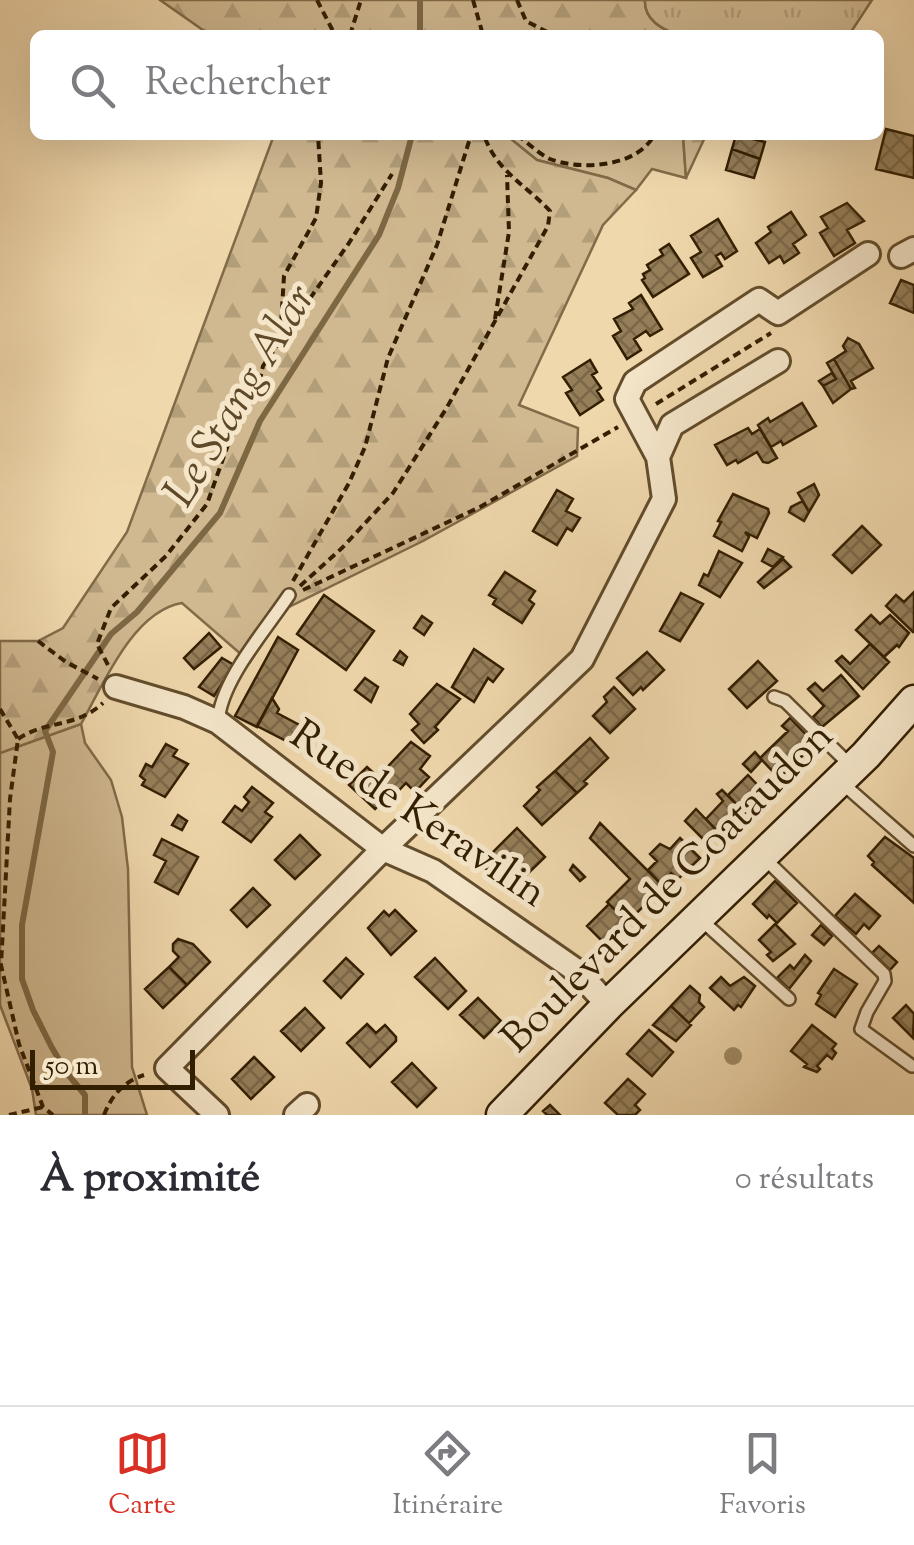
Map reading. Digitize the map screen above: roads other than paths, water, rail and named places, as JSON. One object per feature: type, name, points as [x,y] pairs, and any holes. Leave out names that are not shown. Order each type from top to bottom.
[{"type":"main road","name":"Boulevard de Coataudon","points":[[502,1115],[608,1005],[908,712]]},
{"type":"street","points":[[218,1115],[167,1068],[383,850],[582,659],[664,499],[658,456],[626,399],[635,382],[760,300],[778,312],[868,254]]},
{"type":"street","points":[[658,456],[672,425],[778,361]]},
{"type":"street","name":"Rue de Keravilin","points":[[116,687],[184,707],[218,722],[383,850],[433,871],[577,971],[608,1005]]},
{"type":"lane","points":[[218,722],[227,688],[289,595]]},
{"type":"lane","points":[[774,697],[785,700],[846,774],[914,846]]},
{"type":"lane","points":[[762,856],[884,974],[885,981],[866,1012],[862,1029],[912,1066]]},
{"type":"lane","points":[[698,917],[789,998]]},
{"type":"waterway","name":"Le Stang Alar","points":[[420,0],[420,30]]},
{"type":"waterway","name":"Le Stang Alar","points":[[85,1115],[85,1095],[51,1046],[22,979],[22,925],[53,752],[45,731],[111,634],[137,612],[220,513],[260,421],[379,235],[398,188],[411,140]]}]
